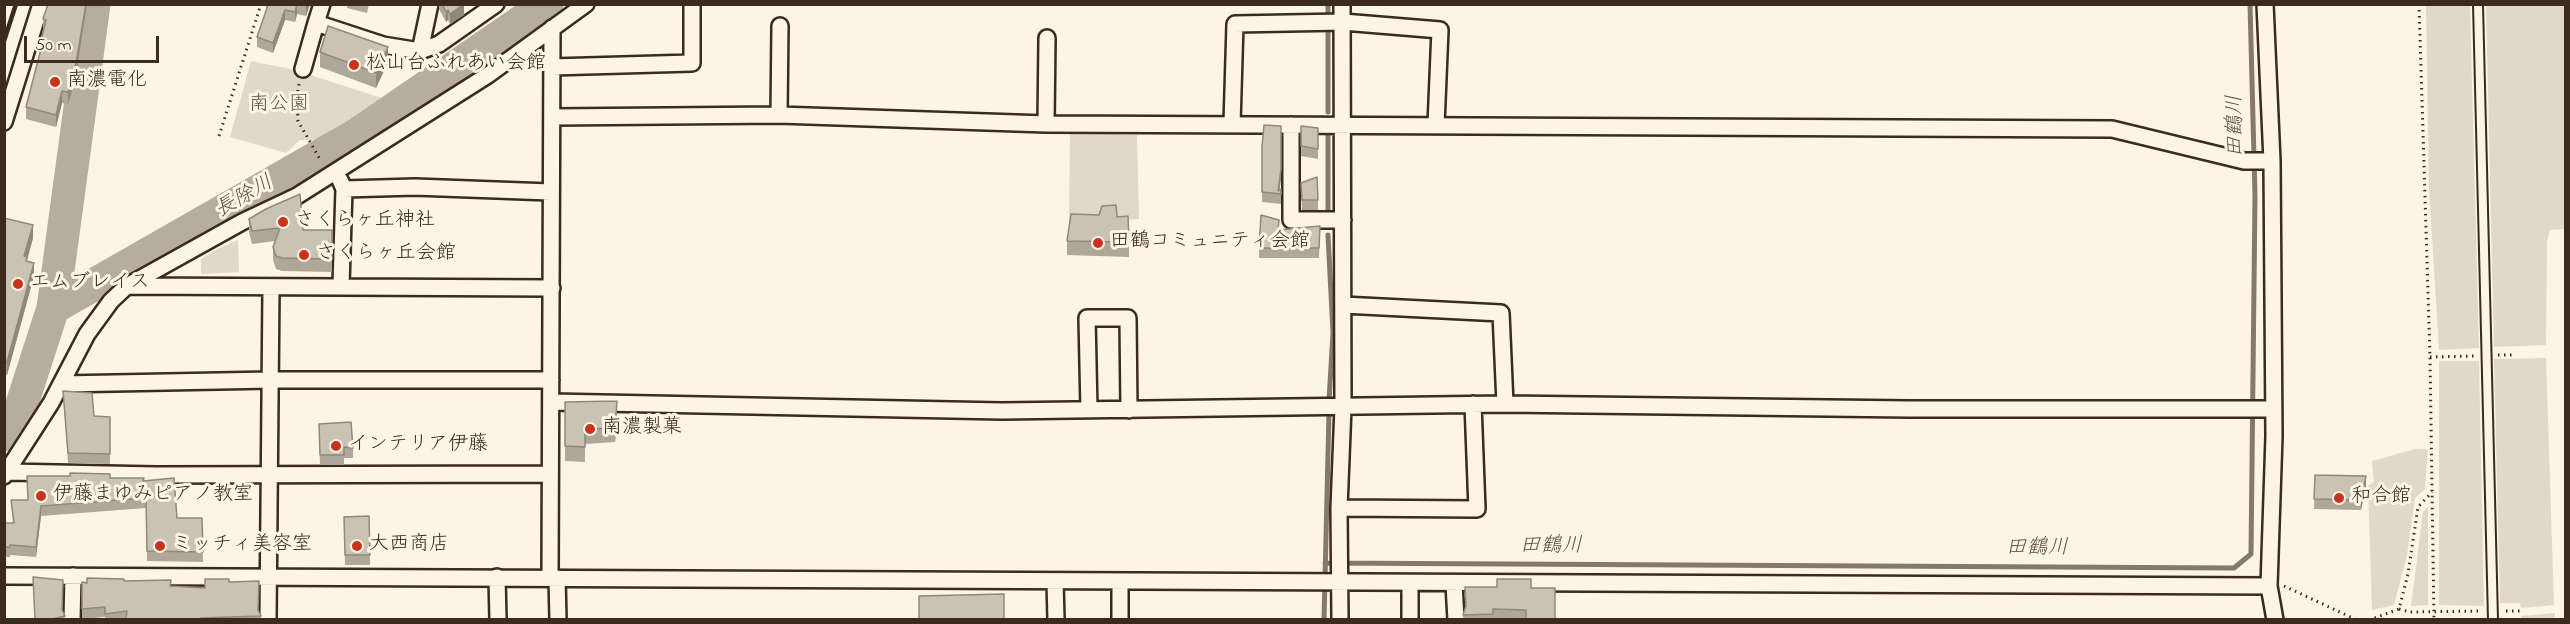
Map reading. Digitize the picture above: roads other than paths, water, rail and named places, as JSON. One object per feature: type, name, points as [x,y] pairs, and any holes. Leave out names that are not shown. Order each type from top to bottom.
[{"type":"street","points":[[4,122],[41,4]]},
{"type":"street","points":[[303,69],[322,4]]},
{"type":"street","points":[[420,51],[430,4]]},
{"type":"street","points":[[316,23],[383,45],[420,51],[439,44],[496,4]]},
{"type":"street","points":[[6,474],[63,384],[87,334],[111,300],[127,286],[242,222],[297,196],[488,75],[586,4]]},
{"type":"street","points":[[552,67],[692,63],[692,4]]},
{"type":"street","points":[[1340,620],[1339,508],[1343,407],[1342,4]]},
{"type":"street","points":[[2265,4],[2269,161],[2270,409],[2274,436],[2269,582],[2275,620]]},
{"type":"street","points":[[1232,124],[1235,24],[1343,22],[1440,30],[1436,125]]},
{"type":"street","points":[[779,115],[780,26]]},
{"type":"street","points":[[552,28],[550,474],[553,578],[558,620]]},
{"type":"street","points":[[1046,124],[1047,38]]},
{"type":"street","points":[[553,117],[779,115],[1046,124],[2112,129],[2244,161],[2269,161]]},
{"type":"street","points":[[1291,125],[1291,220],[1342,220]]},
{"type":"street","points":[[332,174],[344,189],[341,285]]},
{"type":"street","points":[[344,189],[415,187],[550,192]]},
{"type":"street","points":[[127,286],[271,288],[341,285],[552,288]]},
{"type":"street","points":[[268,620],[271,288]]},
{"type":"street","points":[[1343,305],[1501,313],[1505,404]]},
{"type":"street","points":[[1089,410],[1086,318],[1128,318],[1129,410]]},
{"type":"street","points":[[63,384],[271,380],[551,380]]},
{"type":"street","points":[[552,402],[990,411],[1473,404],[1909,409],[2270,409]]},
{"type":"street","points":[[1339,508],[1477,509],[1473,404]]},
{"type":"street","points":[[6,474],[550,474]]},
{"type":"street","points":[[4,576],[497,577],[1315,584],[1338,581],[1410,584],[2269,582]]},
{"type":"street","points":[[72,576],[72,620]]},
{"type":"street","points":[[497,577],[498,620]]},
{"type":"street","points":[[1055,581],[1056,620]]},
{"type":"street","points":[[1120,582],[1120,620]]},
{"type":"street","points":[[1410,584],[1410,620]]},
{"type":"street","points":[[1454,584],[1456,620]]},
{"type":"lane","points":[[2478,4],[2493,615]]},
{"type":"waterway","points":[[4,435],[21,407],[53,308],[94,4]]},
{"type":"waterway","name":"長除川","points":[[53,308],[356,135],[547,4]]},
{"type":"waterway","points":[[1328,4],[1328,21]]},
{"type":"waterway","name":"田鶴川","points":[[1325,563],[2234,568],[2251,554],[2255,196],[2250,4]]},
{"type":"waterway","points":[[1328,33],[1328,112]]},
{"type":"waterway","points":[[1328,135],[1328,214]]},
{"type":"waterway","points":[[1328,235],[1333,333],[1329,400]]},
{"type":"waterway","points":[[1324,620],[1329,413]]},
{"type":"railway","points":[[4,41],[16,4]]},
{"type":"place","name":"松山台ふれあい会館","points":[[354,65]]},
{"type":"place","name":"南濃電化","points":[[55,82]]},
{"type":"place","name":"さくらヶ丘神社","points":[[283,222]]},
{"type":"place","name":"田鶴コミュニティ会館","points":[[1098,243]]},
{"type":"place","name":"さくらヶ丘会館","points":[[304,255]]},
{"type":"place","name":"エムブレイス","points":[[18,284]]},
{"type":"place","name":"南濃製菓","points":[[590,429]]},
{"type":"place","name":"インテリア伊藤","points":[[336,446]]},
{"type":"place","name":"伊藤まゆみピアノ教室","points":[[41,496]]},
{"type":"place","name":"和合館","points":[[2339,498]]},
{"type":"place","name":"ミッチィ美容室","points":[[160,546]]},
{"type":"place","name":"大西商店","points":[[357,546]]},
{"type":"park label","name":"南公園","points":[[279,106]]}]
